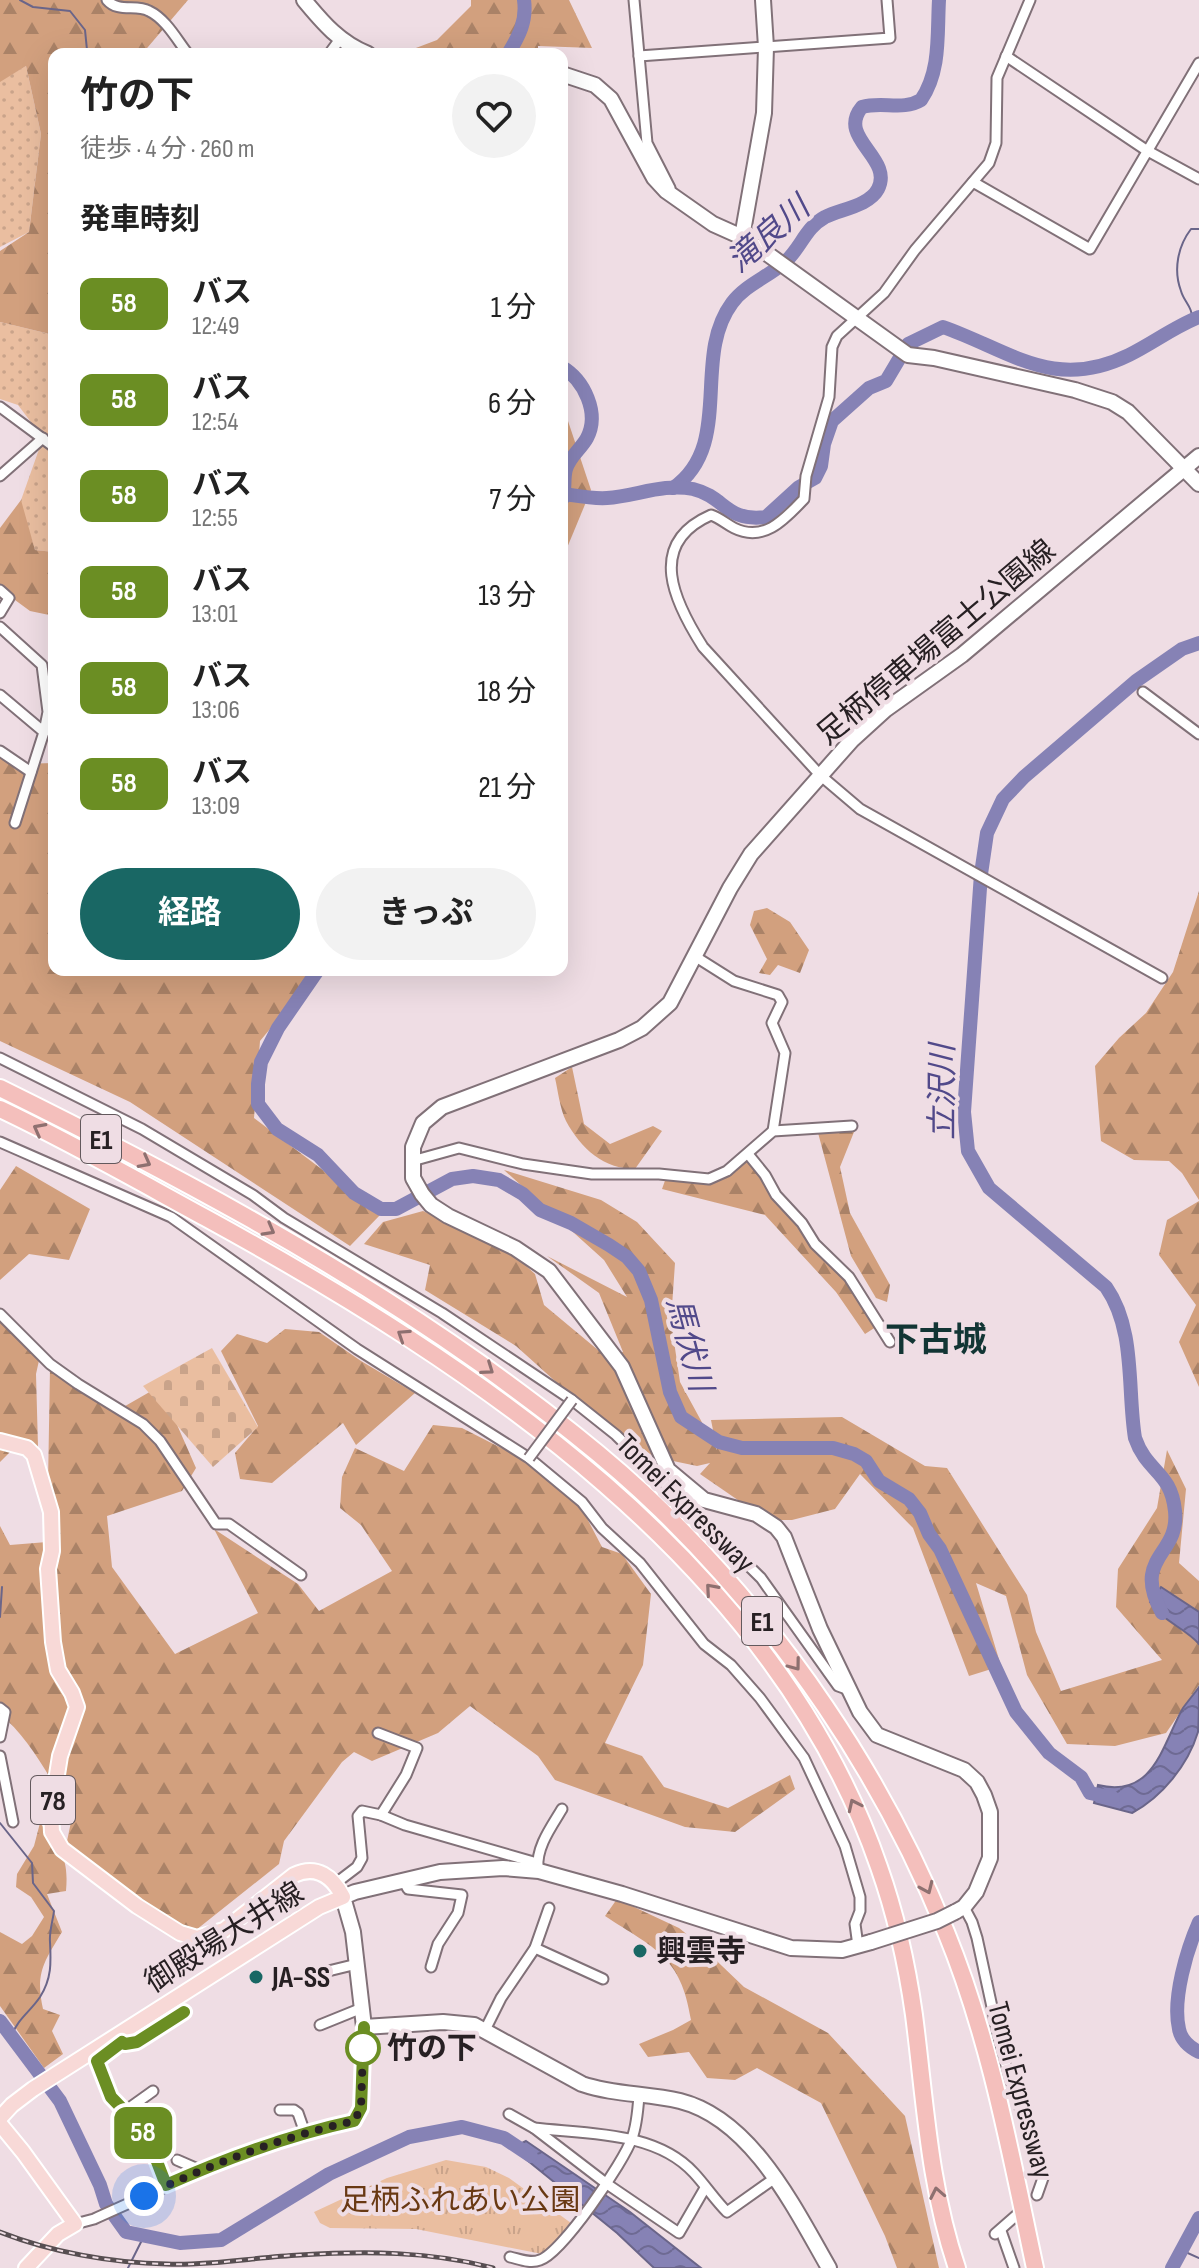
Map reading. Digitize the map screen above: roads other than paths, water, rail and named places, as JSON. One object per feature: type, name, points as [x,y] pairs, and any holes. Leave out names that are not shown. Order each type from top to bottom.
[{"type":"highway","name":"Tomei Expressway","points":[[0,1088],[214,1198],[355,1280],[452,1344],[513,1387],[623,1474],[680,1529],[738,1592],[834,1720],[886,1805],[931,1897],[953,1950],[985,2052],[1009,2144],[1035,2268]]},
{"type":"highway","name":"Tomei Expressway","points":[[0,1109],[283,1260],[460,1372],[518,1413],[612,1489],[684,1559],[736,1620],[782,1680],[822,1743],[858,1812],[879,1866],[904,1955],[936,2191],[957,2268]]},
{"type":"main road","points":[[304,0],[340,39],[357,48]]},
{"type":"main road","points":[[742,237],[762,135],[766,47],[763,0]]},
{"type":"main road","points":[[568,76],[595,85],[611,99],[654,178],[676,198],[713,224],[742,237],[769,255],[908,355],[1075,390],[1112,402],[1128,412],[1199,484]]},
{"type":"main road","name":"足柄停車場富士公園線","points":[[959,1910],[976,1892],[990,1858],[990,1812],[977,1782],[964,1770],[877,1735],[860,1712],[820,1629],[784,1537],[776,1527],[756,1514],[704,1500],[668,1470],[622,1367],[557,1280],[522,1252],[431,1205],[413,1178],[413,1147],[423,1123],[442,1107],[619,1040],[642,1028],[670,1003],[751,854],[852,740],[885,710],[962,655],[1199,456]]},
{"type":"main road","name":"御殿場大井線","points":[[0,1441],[27,1448],[34,1455],[51,1512],[52,1551],[48,1569],[53,1642],[58,1670],[77,1707],[60,1756],[51,1812],[52,1832],[62,1849],[137,1906],[180,1933],[197,1938],[224,1930],[306,1869],[336,1883],[343,1897],[319,1907],[93,2056],[33,2089],[0,2121],[75,2224]]},
{"type":"main road","points":[[829,2268],[775,2178],[750,2147],[712,2115],[680,2101],[600,2090],[582,2084],[474,2025],[452,2022],[364,2027],[353,1932],[343,1897],[440,1872],[538,1867],[791,1948],[823,1950],[864,1944],[937,1921],[959,1910]]},
{"type":"main road","points":[[26,2268],[58,2234],[75,2224]]},
{"type":"street","points":[[107,0],[111,5],[146,9],[153,13],[184,48]]},
{"type":"street","points":[[634,0],[647,143],[676,198]]},
{"type":"street","points":[[639,56],[890,38],[887,0]]},
{"type":"street","points":[[1030,0],[997,78],[996,143],[989,163],[915,250],[884,293],[837,336],[832,347],[829,397],[806,476],[804,499],[778,525],[756,533],[743,531],[711,515],[701,520],[681,536],[671,582],[703,647],[820,775],[860,809],[1162,978]]},
{"type":"street","points":[[333,48],[340,39]]},
{"type":"street","points":[[1006,56],[1146,150],[1199,179]]},
{"type":"street","points":[[973,182],[1090,249],[1199,63]]},
{"type":"street","points":[[0,407],[48,442]]},
{"type":"street","points":[[0,476],[43,438]]},
{"type":"street","points":[[0,590],[9,598],[0,613]]},
{"type":"street","points":[[0,627],[42,665],[48,712],[15,823]]},
{"type":"street","points":[[1143,692],[1199,734]]},
{"type":"street","points":[[0,695],[44,732]]},
{"type":"street","points":[[0,751],[31,772]]},
{"type":"street","points":[[412,1161],[459,1148],[523,1164],[592,1174],[659,1174],[709,1179],[727,1171],[773,1131],[785,1053],[772,1023],[782,1002],[778,995],[734,981],[696,957]]},
{"type":"street","points":[[0,1058],[142,1129],[253,1195],[284,1218],[442,1313],[572,1400],[616,1435],[761,1578],[838,1686],[849,1690]]},
{"type":"street","points":[[773,1131],[852,1126]]},
{"type":"street","points":[[0,1142],[171,1217],[357,1349],[529,1458],[582,1502],[602,1528],[640,1563],[704,1644],[731,1665],[778,1719],[804,1758],[838,1837],[845,1846],[860,1897],[860,1911],[855,1924],[864,1944]]},
{"type":"street","points":[[748,1154],[815,1244],[849,1277],[890,1342]]},
{"type":"street","points":[[0,1314],[59,1371],[143,1424],[160,1441],[216,1524],[229,1524],[301,1575]]},
{"type":"street","points":[[529,1458],[572,1400]]},
{"type":"street","points":[[0,1708],[5,1712],[0,1737]]},
{"type":"street","points":[[378,1733],[417,1748],[406,1775],[381,1815]]},
{"type":"street","points":[[0,1756],[13,1822],[0,1813]]},
{"type":"street","points":[[336,1883],[357,1867],[362,1858],[358,1816],[362,1811],[538,1867],[544,1839],[562,1809]]},
{"type":"street","points":[[403,1880],[408,1889],[462,1895],[458,1913],[438,1944],[431,1967]]},
{"type":"street","points":[[485,2030],[501,1998],[535,1948],[549,1908]]},
{"type":"street","points":[[959,1910],[972,1922],[1002,2053],[1043,2178],[1037,2195]]},
{"type":"street","points":[[535,1948],[603,1979]]},
{"type":"street","points":[[320,1973],[357,1964]]},
{"type":"street","points":[[320,2025],[362,2008]]},
{"type":"street","points":[[166,2185],[151,2146],[139,2126],[111,2097],[93,2056],[122,2042],[137,2042],[184,2012]]},
{"type":"street","points":[[75,2224],[94,2219],[200,2170],[305,2133],[354,2121],[361,2108],[364,2027]]},
{"type":"street","points":[[125,2111],[153,2091]]},
{"type":"street","points":[[510,2257],[535,2262],[546,2258],[579,2220],[606,2186],[632,2140],[639,2095]]},
{"type":"street","points":[[280,2110],[298,2113],[305,2133]]},
{"type":"street","points":[[509,2114],[534,2128],[606,2186],[679,2233],[705,2188]]},
{"type":"street","points":[[534,2128],[632,2140],[657,2147],[693,2172],[727,2212],[775,2178]]},
{"type":"street","points":[[177,2160],[200,2170]]},
{"type":"street","points":[[1014,2268],[998,2232],[1019,2213]]},
{"type":"water","points":[[1161,1587],[1199,1612],[1199,1644],[1161,1615],[1150,1602]]},
{"type":"water","points":[[1199,1687],[1198,1732],[1194,1744],[1181,1768],[1163,1789],[1132,1813],[1094,1803],[1098,1785],[1117,1787],[1132,1784],[1154,1766],[1183,1708]]},
{"type":"water","points":[[526,2141],[630,2212],[701,2268],[654,2268],[617,2233],[512,2148]]},
{"type":"waterway","points":[[20,0],[33,7],[70,11],[85,30],[87,48]]},
{"type":"waterway","name":"馬伏川","points":[[512,48],[521,28],[524,0]]},
{"type":"waterway","name":"滝良川","points":[[673,488],[692,470],[703,449],[714,349],[720,325],[732,303],[743,291],[785,262],[818,222],[861,203],[878,189],[881,178],[879,167],[860,138],[856,118],[862,107],[907,105],[921,100],[935,65],[939,0]]},
{"type":"waterway","points":[[1192,320],[1182,295],[1177,267],[1180,251],[1191,229],[1199,229]]},
{"type":"waterway","points":[[568,495],[607,498],[661,489],[693,489],[713,497],[742,516],[766,517],[799,487],[815,478],[832,421],[869,388],[886,381],[908,344],[943,327],[1033,364],[1078,370],[1129,355],[1199,317]]},
{"type":"waterway","name":"馬伏川","points":[[568,372],[588,398],[592,418],[587,438],[568,464]]},
{"type":"waterway","name":"立沢川","points":[[1162,1613],[1152,1579],[1154,1568],[1171,1538],[1175,1511],[1169,1488],[1146,1459],[1135,1438],[1129,1360],[1116,1304],[1106,1287],[989,1188],[968,1151],[964,1112],[981,874],[987,833],[1003,799],[1024,777],[1136,681],[1182,649],[1199,643]]},
{"type":"waterway","name":"馬伏川","points":[[314,976],[278,1028],[261,1062],[258,1104],[277,1129],[318,1155],[354,1193],[381,1209],[396,1209],[452,1179],[473,1176],[499,1180],[523,1194],[540,1210],[571,1223],[627,1257],[639,1271],[651,1300],[670,1392],[681,1417],[719,1442],[742,1448],[833,1448],[866,1461],[879,1481],[909,1499],[920,1513],[1016,1712],[1049,1753],[1081,1777],[1090,1793],[1113,1798]]},
{"type":"waterway","points":[[0,1617],[2,1587]]},
{"type":"waterway","points":[[0,1823],[32,1863],[33,1883],[54,1911],[47,1983],[11,2037]]},
{"type":"waterway","name":"馬伏川","points":[[1199,1922],[1182,1974],[1177,2003],[1180,2033],[1199,2052]]},
{"type":"waterway","points":[[0,2021],[60,2101],[106,2204],[126,2232],[180,2243],[221,2240],[329,2174],[409,2137],[462,2127],[504,2138],[531,2156]]},
{"type":"waterway","name":"馬伏川","points":[[1172,2268],[1199,2218]]},
{"type":"waterway","points":[[128,2268],[144,2236]]},
{"type":"waterway","points":[[1181,2250],[1199,2258]]},
{"type":"railway","points":[[0,2232],[60,2251],[146,2263],[200,2264],[300,2255],[373,2253],[421,2255],[493,2268]]},
{"type":"place","name":"興雲寺","points":[[640,1951]]},
{"type":"place","name":"JA-SS","points":[[256,1977]]},
{"type":"place","name":"竹の下","points":[[363,2048]]},
{"type":"district","name":"下古城","points":[[936,1339]]},
{"type":"park label","name":"足柄ふれあい公園","points":[[460,2200]]}]
